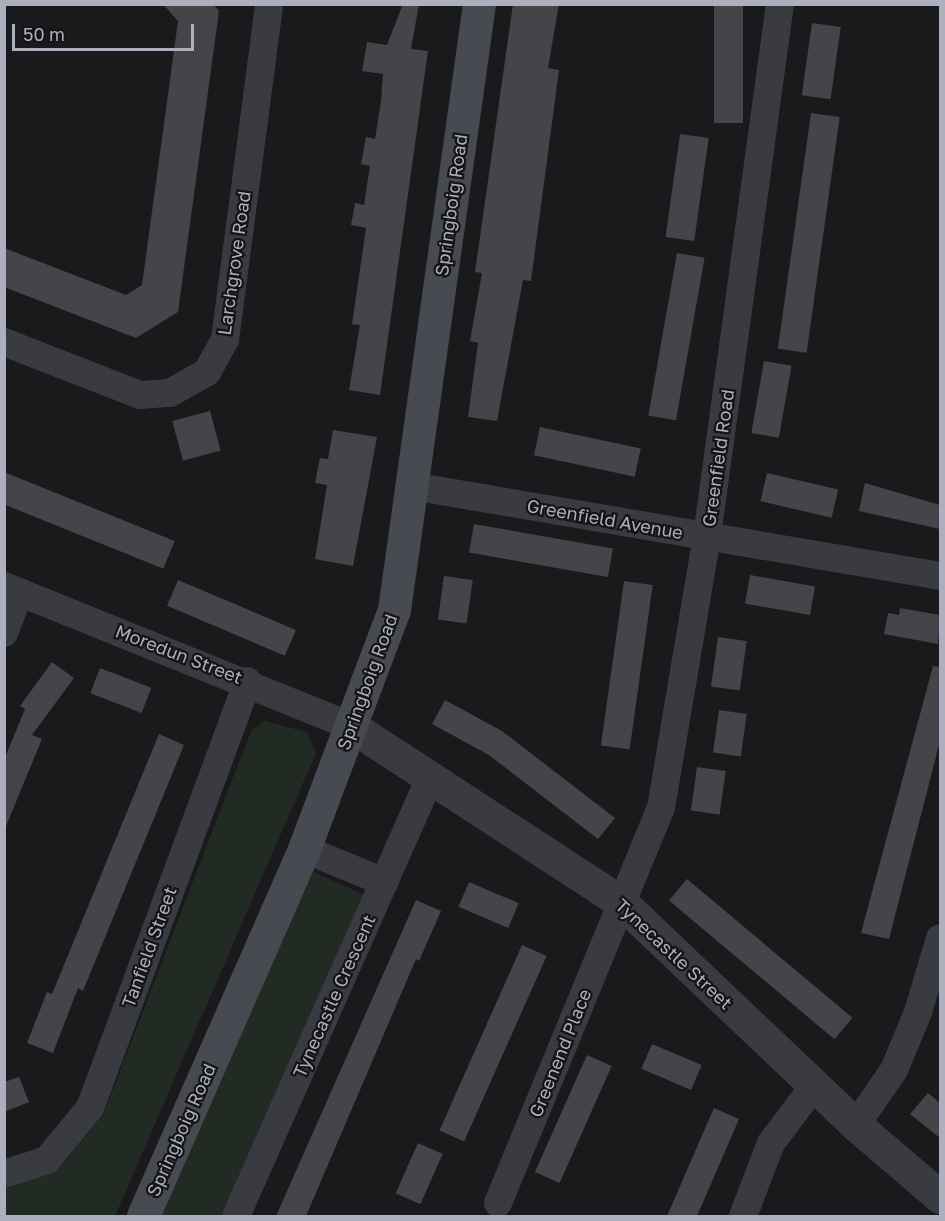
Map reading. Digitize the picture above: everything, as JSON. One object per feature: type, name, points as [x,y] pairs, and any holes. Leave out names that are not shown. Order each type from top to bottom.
[{"type":"main road","name":"Springboig Road","points":[[143,1216],[304,849],[394,610],[479,4]]},
{"type":"street","name":"Larchgrove Road","points":[[4,342],[140,394],[170,393],[207,372],[225,340],[270,4]]},
{"type":"street","name":"Greenfield Road","points":[[621,902],[661,808],[707,536],[780,4]]},
{"type":"street","name":"Greenfield Avenue","points":[[412,486],[940,576]]},
{"type":"street","name":"Moredun Street","points":[[12,589],[248,681],[351,726]]},
{"type":"street","points":[[4,633],[12,589]]},
{"type":"street","name":"Tanfield Street","points":[[4,1174],[47,1160],[90,1108],[248,681]]},
{"type":"street","name":"Tynecastle Street","points":[[351,726],[621,902],[856,1125],[940,1197]]},
{"type":"street","name":"Tynecastle Crescent","points":[[236,1216],[431,776]]},
{"type":"street","points":[[304,849],[384,882]]},
{"type":"street","name":"Greenend Place","points":[[498,1203],[621,902]]},
{"type":"street","points":[[856,1125],[894,1070],[918,1012],[940,938]]},
{"type":"street","points":[[743,1216],[771,1143],[814,1086]]},
{"type":"shaded area","points":[[265,721],[307,732],[316,753],[115,1216],[5,1216],[5,1189],[58,1169],[103,1115],[251,731]]},
{"type":"shaded area","points":[[309,870],[364,894],[221,1216],[162,1216],[156,1213]]},
{"type":"building","points":[[163,4],[213,4],[219,11],[178,312],[136,338],[4,287],[4,248],[126,295],[142,285],[178,21]]},
{"type":"building","points":[[403,4],[419,4],[411,49],[428,51],[380,395],[349,390],[360,325],[352,324],[366,228],[351,225],[355,203],[364,205],[370,166],[361,164],[366,137],[375,139],[381,101],[383,74],[362,71],[367,42],[387,45]]},
{"type":"building","points":[[513,4],[559,4],[548,68],[559,70],[531,281],[523,280],[497,421],[468,417],[478,343],[470,341],[482,273],[475,272]]},
{"type":"building","points":[[714,4],[743,4],[743,123],[714,123]]},
{"type":"building","points":[[812,23],[841,27],[831,99],[802,95]]},
{"type":"building","points":[[811,113],[840,117],[807,353],[778,349]]},
{"type":"building","points":[[680,134],[709,138],[694,241],[666,237]]},
{"type":"building","points":[[677,253],[705,258],[676,420],[648,415]]},
{"type":"building","points":[[764,361],[792,366],[779,438],[751,433]]},
{"type":"building","points":[[210,411],[221,451],[183,461],[172,421]]},
{"type":"building","points":[[540,427],[641,448],[635,477],[534,455]]},
{"type":"building","points":[[333,430],[377,437],[353,566],[315,559],[327,485],[315,483],[320,458],[328,459]]},
{"type":"building","points":[[4,472],[175,541],[163,569],[4,504]]},
{"type":"building","points":[[767,473],[838,489],[832,518],[760,501]]},
{"type":"building","points":[[865,483],[940,505],[940,529],[859,511]]},
{"type":"building","points":[[474,524],[613,548],[608,577],[469,553]]},
{"type":"building","points":[[750,575],[815,586],[810,615],[745,604]]},
{"type":"building","points":[[444,576],[473,580],[467,624],[438,620]]},
{"type":"building","points":[[178,580],[296,630],[285,656],[167,606]]},
{"type":"building","points":[[624,581],[653,585],[630,749],[601,745]]},
{"type":"building","points":[[900,608],[940,615],[938,644],[884,634],[888,613],[899,615]]},
{"type":"building","points":[[718,637],[747,641],[740,691],[711,687]]},
{"type":"building","points":[[52,662],[74,678],[32,735],[42,739],[4,831],[4,760],[25,709],[20,706]]},
{"type":"building","points":[[933,666],[940,667],[940,741],[889,939],[861,933]]},
{"type":"building","points":[[100,668],[151,688],[142,713],[90,693]]},
{"type":"building","points":[[445,700],[502,731],[615,818],[598,839],[489,755],[432,724]]},
{"type":"building","points":[[719,710],[747,714],[741,756],[713,753]]},
{"type":"building","points":[[159,734],[184,745],[83,991],[78,988],[53,1053],[27,1043],[47,992],[52,994]]},
{"type":"building","points":[[697,767],[726,771],[720,815],[691,811]]},
{"type":"building","points":[[687,879],[852,1018],[834,1039],[669,900]]},
{"type":"building","points":[[469,882],[519,903],[508,928],[458,907]]},
{"type":"building","points":[[416,900],[441,911],[419,961],[416,959],[306,1216],[276,1216]]},
{"type":"building","points":[[522,945],[547,956],[464,1141],[439,1130]]},
{"type":"building","points":[[652,1044],[702,1065],[691,1090],[641,1069]]},
{"type":"building","points":[[587,1055],[612,1066],[560,1183],[535,1172]]},
{"type":"building","points":[[19,1077],[29,1102],[4,1112],[4,1082]]},
{"type":"building","points":[[928,1093],[940,1103],[940,1138],[910,1114]]},
{"type":"building","points":[[714,1108],[739,1119],[711,1184],[697,1216],[667,1216]]},
{"type":"building","points":[[418,1143],[443,1154],[420,1204],[396,1193]]}]
